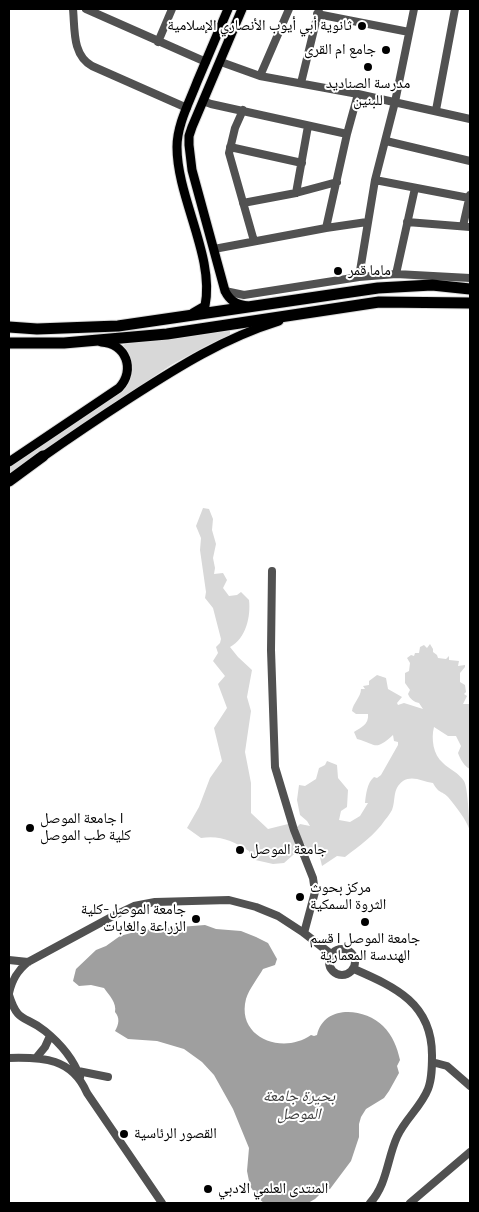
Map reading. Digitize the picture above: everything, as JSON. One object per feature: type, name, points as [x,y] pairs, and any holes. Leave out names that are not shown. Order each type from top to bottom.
[{"type":"highway","points":[[9,327],[37,329],[109,326],[277,304],[378,288],[432,285],[470,289]]},
{"type":"highway","points":[[378,288],[379,302]]},
{"type":"highway","points":[[275,291],[277,304]]},
{"type":"highway","points":[[9,343],[88,342],[167,334],[379,302],[470,303]]},
{"type":"highway","points":[[9,481],[43,456]]},
{"type":"main road","points":[[187,316],[205,306],[207,296],[205,267],[179,172],[177,136],[186,108],[228,9]]},
{"type":"main road","points":[[242,9],[189,136],[189,154],[225,291],[229,298],[237,304],[252,307]]},
{"type":"main road","points":[[177,154],[189,154]]},
{"type":"main road","points":[[43,456],[172,371],[209,349],[249,332],[306,314]]},
{"type":"main road","points":[[9,462],[13,455],[124,383],[128,363],[121,351],[106,342],[88,342]]},
{"type":"street","points":[[73,9],[78,49],[84,61],[186,108]]},
{"type":"street","points":[[86,9],[206,62]]},
{"type":"street","points":[[158,42],[172,9]]},
{"type":"street","points":[[260,76],[289,9]]},
{"type":"street","points":[[359,277],[367,222],[414,9]]},
{"type":"street","points":[[436,110],[455,9]]},
{"type":"street","points":[[301,83],[318,11],[409,32]]},
{"type":"street","points":[[221,62],[260,76],[358,94],[367,98],[436,110],[470,119]]},
{"type":"street","points":[[326,228],[358,94]]},
{"type":"street","points":[[203,101],[347,134]]},
{"type":"street","points":[[243,110],[229,153],[254,241]]},
{"type":"street","points":[[296,193],[308,126]]},
{"type":"street","points":[[386,141],[470,161]]},
{"type":"street","points":[[230,147],[302,163]]},
{"type":"street","points":[[376,180],[470,196],[467,226],[408,222]]},
{"type":"street","points":[[243,204],[337,182]]},
{"type":"street","points":[[396,274],[415,188]]},
{"type":"street","points":[[214,249],[367,222]]},
{"type":"street","points":[[225,291],[244,295],[359,277],[396,274],[470,278]]},
{"type":"street","points":[[272,572],[271,650],[275,767],[296,837],[313,878],[315,892],[304,933]]},
{"type":"street","points":[[162,1203],[87,1093],[74,1060],[45,1031],[18,1015],[9,994],[12,980],[28,962],[134,906],[155,902],[229,900],[256,907],[278,916],[331,954]]},
{"type":"street","points":[[343,948],[352,952],[356,960],[354,969],[343,975],[334,973],[329,962],[331,954],[343,948]]},
{"type":"street","points":[[9,960],[28,962]]},
{"type":"street","points":[[354,969],[400,991],[413,1003],[426,1024],[432,1046],[432,1062],[428,1088],[421,1103],[405,1122],[396,1138],[388,1171],[375,1198],[370,1203]]},
{"type":"street","points":[[36,1058],[45,1047],[50,1036]]},
{"type":"street","points":[[9,1058],[36,1058],[57,1062],[80,1076],[108,1077]]},
{"type":"street","points":[[432,1062],[447,1066],[470,1086]]},
{"type":"street","points":[[410,1203],[470,1152]]},
{"type":"shaded area","points":[[230,330],[230,335],[171,365],[9,474],[9,466],[126,387],[131,372],[121,347],[125,344]]},
{"type":"shaded area","points":[[203,508],[209,509],[213,519],[212,530],[216,544],[213,558],[214,574],[223,573],[227,580],[223,588],[229,596],[237,595],[241,592],[249,600],[248,620],[244,633],[230,647],[252,670],[247,697],[251,711],[245,752],[251,783],[251,813],[268,829],[292,823],[294,830],[300,824],[310,826],[300,815],[297,800],[299,785],[305,786],[316,779],[319,768],[325,765],[327,761],[337,765],[338,778],[348,790],[347,807],[341,811],[339,820],[350,822],[360,816],[368,803],[365,803],[370,782],[374,777],[377,778],[381,775],[398,742],[394,741],[393,735],[379,745],[357,739],[354,732],[366,723],[368,714],[356,714],[352,711],[353,708],[361,689],[365,689],[363,686],[369,685],[369,681],[377,675],[386,678],[388,689],[402,697],[397,703],[398,705],[404,703],[423,709],[408,694],[410,690],[405,683],[405,673],[409,671],[410,663],[407,658],[411,655],[414,656],[415,653],[419,653],[420,647],[424,645],[427,648],[430,644],[438,658],[446,659],[449,656],[449,660],[459,661],[458,666],[465,665],[460,673],[460,682],[465,685],[466,692],[464,694],[467,696],[463,704],[470,704],[470,769],[461,760],[458,753],[461,746],[456,736],[448,736],[434,727],[433,736],[437,756],[464,781],[470,831],[448,797],[437,789],[433,783],[418,779],[407,779],[400,784],[397,788],[392,810],[372,835],[345,857],[337,856],[322,866],[318,849],[303,852],[307,848],[302,841],[301,848],[284,863],[273,864],[251,859],[249,851],[232,842],[214,837],[201,838],[187,828],[199,807],[210,778],[222,761],[214,728],[227,708],[218,684],[225,676],[213,661],[218,653],[216,647],[221,639],[213,608],[205,598],[206,592],[200,550],[201,538],[196,526]]},
{"type":"water","name":"بحيرة جامعة الموصل","points":[[205,925],[216,929],[241,931],[256,937],[268,943],[277,959],[275,965],[263,969],[251,987],[246,999],[245,1013],[248,1024],[255,1033],[264,1039],[275,1043],[300,1041],[311,1035],[317,1035],[321,1025],[328,1018],[346,1012],[366,1015],[375,1020],[383,1026],[396,1046],[400,1060],[397,1066],[399,1073],[384,1098],[366,1109],[361,1117],[359,1137],[351,1161],[330,1189],[324,1190],[308,1203],[264,1203],[258,1198],[250,1186],[247,1171],[249,1148],[233,1109],[214,1075],[202,1062],[184,1049],[157,1041],[128,1039],[115,1031],[118,1017],[115,1012],[114,1002],[104,988],[91,985],[79,986],[73,981],[76,969],[96,950],[106,946],[120,936],[142,930]]},
{"type":"place","name":"ثانوية أبي أيوب الأنصاري الإسلامية","points":[[362,26]]},
{"type":"place","name":"جامع ام القرى","points":[[386,50]]},
{"type":"place","name":"مدرسة الصناديد للبنين","points":[[368,67]]},
{"type":"place","name":"ماما قمر","points":[[338,271]]},
{"type":"place","name":"جامعة الموصل | كلية طب الموصل","points":[[30,828]]},
{"type":"place","name":"جامعة الموصل","points":[[240,850]]},
{"type":"place","name":"مركز بحوث الثروة السمكية","points":[[300,897]]},
{"type":"place","name":"جامعة الموصل-كلية الزراعة والغابات","points":[[196,919]]},
{"type":"place","name":"جامعة الموصل | قسم الهندسة المعمارية","points":[[365,922]]},
{"type":"place","name":"القصور الرئاسية","points":[[124,1134]]},
{"type":"place","name":"المنتدى العلمي الادبي","points":[[208,1189]]}]
